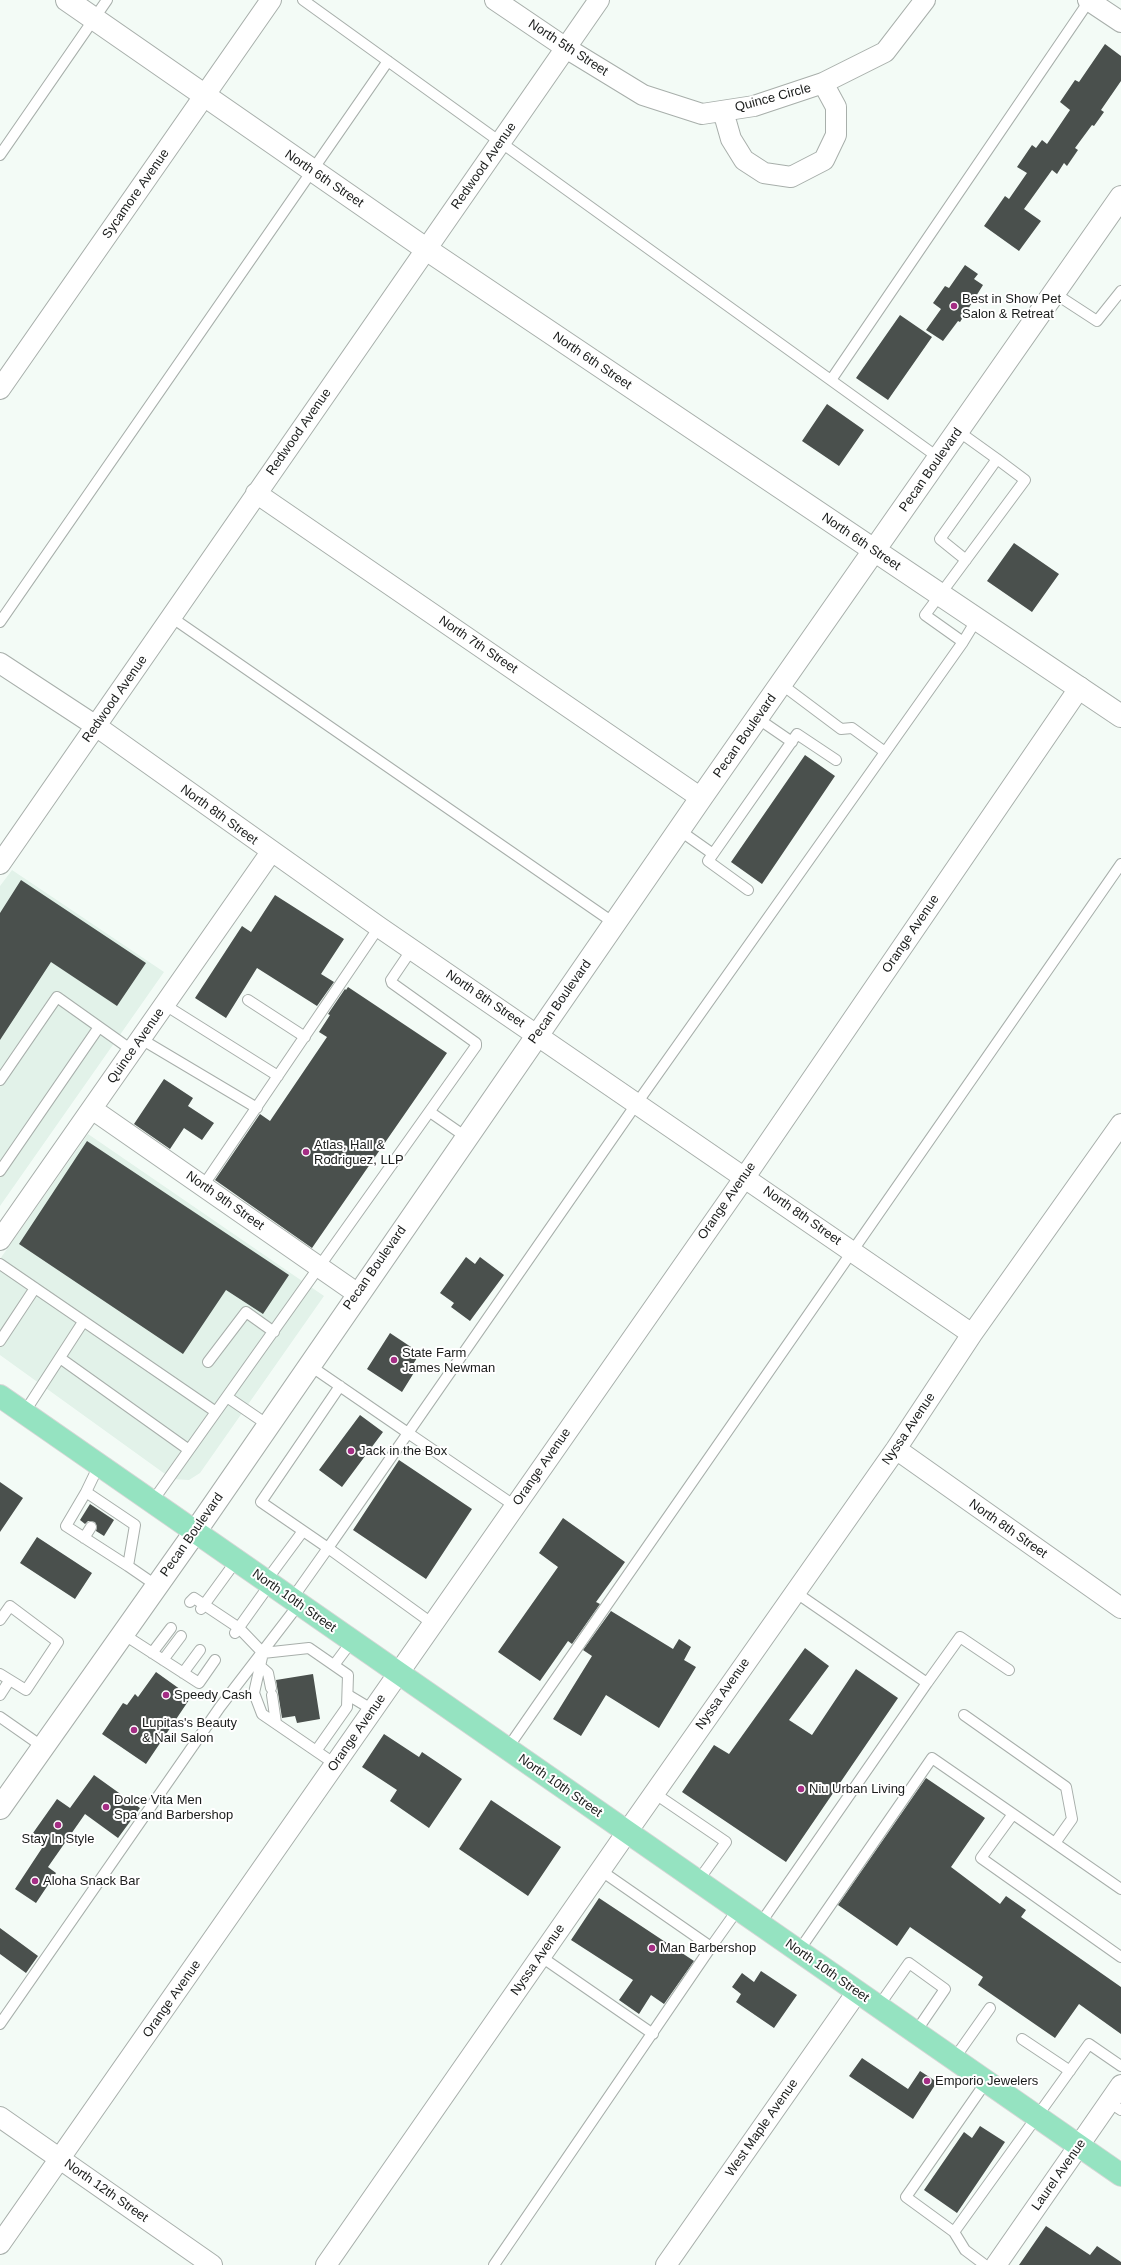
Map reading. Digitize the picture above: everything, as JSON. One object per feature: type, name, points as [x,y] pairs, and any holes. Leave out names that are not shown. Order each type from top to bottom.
[{"type":"main road","name":"North 6th Street","points":[[67,0],[426,249],[1080,687],[1121,716]]},
{"type":"main road","name":"Pecan Boulevard","points":[[0,1808],[195,1532],[614,923],[1121,197]]},
{"type":"main road","name":"North 10th Street","points":[[0,1396],[1121,2175]]},
{"type":"street","name":"Sycamore Avenue","points":[[0,389],[272,0]]},
{"type":"street","name":"North 5th Street","points":[[495,0],[566,48],[643,95]]},
{"type":"street","name":"Redwood Avenue","points":[[0,864],[599,0]]},
{"type":"street","name":"Quince Circle","points":[[643,95],[702,114],[754,106],[823,83],[884,52],[925,0]]},
{"type":"street","points":[[1094,2],[1121,22]]},
{"type":"street","name":"Quince Circle","points":[[723,111],[731,139],[744,160],[764,173],[791,176],[824,160],[836,135],[836,107],[823,83]]},
{"type":"street","name":"North 7th Street","points":[[256,493],[701,798]]},
{"type":"street","name":"North 8th Street","points":[[0,663],[96,726],[271,852],[379,927],[745,1176],[972,1334]]},
{"type":"street","name":"Orange Avenue","points":[[0,2244],[745,1176],[1080,687]]},
{"type":"street","name":"Quince Avenue","points":[[0,1240],[271,852]]},
{"type":"street","name":"North 9th Street","points":[[92,1109],[358,1294]]},
{"type":"street","name":"Nyssa Avenue","points":[[326,2265],[600,1870],[896,1449],[972,1334],[1121,1124]]},
{"type":"street","name":"North 8th Street","points":[[896,1449],[1121,1608]]},
{"type":"street","name":"West Maple Avenue","points":[[666,2265],[857,1992]]},
{"type":"street","name":"Laurel Avenue","points":[[996,2265],[1079,2146],[1115,2106],[1121,2085]]},
{"type":"street","name":"North 12th Street","points":[[0,2116],[212,2265]]},
{"type":"lane","points":[[0,155],[107,0]]},
{"type":"lane","points":[[303,0],[939,458]]},
{"type":"lane","points":[[832,380],[1094,2]]},
{"type":"lane","points":[[0,622],[388,60]]},
{"type":"lane","points":[[1054,293],[1097,321],[1121,291]]},
{"type":"lane","points":[[958,431],[1025,480],[925,615],[963,642]]},
{"type":"lane","points":[[966,560],[940,540],[997,459]]},
{"type":"lane","points":[[171,617],[614,923]]},
{"type":"lane","points":[[0,2024],[220,1707],[263,1653],[328,1548],[637,1103],[963,642],[977,619]]},
{"type":"lane","points":[[781,684],[841,729],[852,728],[885,752]]},
{"type":"lane","points":[[757,718],[792,742]]},
{"type":"lane","points":[[748,890],[708,861],[797,734],[836,760]]},
{"type":"lane","points":[[679,830],[713,854]]},
{"type":"lane","points":[[508,1749],[1121,864]]},
{"type":"lane","points":[[203,1186],[379,927]]},
{"type":"lane","points":[[152,1502],[320,1268],[476,1046],[476,1043],[392,983],[391,980],[412,949]]},
{"type":"lane","points":[[0,1080],[57,998],[99,1027],[137,1045],[256,1108]]},
{"type":"lane","points":[[248,1000],[305,1037]]},
{"type":"lane","points":[[165,1005],[278,1076]]},
{"type":"lane","points":[[0,1172],[99,1027]]},
{"type":"lane","points":[[430,1112],[466,1137]]},
{"type":"lane","points":[[0,1264],[216,1412]]},
{"type":"lane","points":[[0,1341],[35,1288]]},
{"type":"lane","points":[[208,1362],[246,1312],[274,1332]]},
{"type":"lane","points":[[24,1413],[84,1322]]},
{"type":"lane","points":[[60,1358],[189,1450]]},
{"type":"lane","points":[[309,1365],[515,1506]]},
{"type":"lane","points":[[340,1386],[261,1502],[328,1548],[433,1624]]},
{"type":"lane","points":[[227,1397],[268,1425]]},
{"type":"lane","points":[[99,1465],[86,1492],[66,1526],[157,1586]]},
{"type":"lane","points":[[86,1492],[103,1508],[135,1525],[128,1566]]},
{"type":"lane","points":[[84,1538],[91,1527]]},
{"type":"lane","points":[[237,1630],[304,1531]]},
{"type":"lane","points":[[202,1607],[236,1561]]},
{"type":"lane","points":[[795,1592],[927,1683]]},
{"type":"lane","points":[[190,1602],[194,1598],[202,1607],[237,1630],[263,1653],[309,1648],[348,1675],[347,1707],[316,1751]]},
{"type":"lane","points":[[0,1620],[10,1606],[58,1642],[26,1690],[9,1681],[0,1674]]},
{"type":"lane","points":[[152,1653],[171,1628]]},
{"type":"lane","points":[[123,1634],[199,1683],[215,1660]]},
{"type":"lane","points":[[163,1660],[181,1636]]},
{"type":"lane","points":[[760,1924],[960,1636],[1009,1670]]},
{"type":"lane","points":[[334,1665],[352,1641]]},
{"type":"lane","points":[[183,1673],[200,1650]]},
{"type":"lane","points":[[263,1653],[254,1693],[262,1714],[335,1764]]},
{"type":"lane","points":[[260,1666],[268,1673],[276,1724]]},
{"type":"lane","points":[[0,1695],[9,1681]]},
{"type":"lane","points":[[348,1695],[373,1710]]},
{"type":"lane","points":[[964,1715],[1066,1787],[1072,1819],[1054,1843]]},
{"type":"lane","points":[[1,1719],[43,1747]]},
{"type":"lane","points":[[798,1952],[932,1758],[1121,1889]]},
{"type":"lane","points":[[654,1793],[726,1842],[698,1881]]},
{"type":"lane","points":[[1013,1814],[981,1858],[1121,1957]]},
{"type":"lane","points":[[600,1870],[711,1947]]},
{"type":"lane","points":[[494,2265],[738,1909]]},
{"type":"lane","points":[[540,1956],[653,2034]]},
{"type":"lane","points":[[878,2007],[909,1963],[945,1989],[916,2032]]},
{"type":"lane","points":[[954,2059],[990,2008]]},
{"type":"lane","points":[[1022,2040],[1070,2071]]},
{"type":"lane","points":[[954,2232],[1089,2044],[1121,2066]]},
{"type":"lane","points":[[985,2265],[965,2250],[954,2232],[906,2197],[986,2082]]},
{"type":"shaded area","points":[[12,870],[164,972],[0,1206],[0,886]]},
{"type":"shaded area","points":[[88,1134],[324,1296],[200,1473],[189,1480],[172,1479],[0,1355],[0,1259]]},
{"type":"building","points":[[1105,44],[1121,56],[1121,81],[1101,110],[1104,112],[1075,148],[1078,150],[1067,166],[1064,163],[1057,174],[1052,170],[1024,209],[1041,221],[1019,251],[984,226],[1005,196],[1009,199],[1027,173],[1017,167],[1032,145],[1036,148],[1042,140],[1047,144],[1070,110],[1060,102],[1075,80],[1079,82]]},
{"type":"building","name":"Best in Show Pet Salon & Retreat","points":[[965,265],[978,274],[974,279],[983,285],[960,322],[958,321],[943,341],[926,330],[941,309],[933,303],[945,286],[949,288]]},
{"type":"building","points":[[900,315],[932,337],[888,400],[856,378]]},
{"type":"building","points":[[827,404],[864,430],[839,466],[802,441]]},
{"type":"building","points":[[1014,543],[1059,574],[1032,612],[987,581]]},
{"type":"building","points":[[805,755],[835,776],[762,884],[731,862]]},
{"type":"building","points":[[21,880],[146,963],[117,1006],[51,962],[0,1040],[0,913]]},
{"type":"building","points":[[275,895],[344,939],[321,974],[334,982],[317,1006],[257,968],[226,1018],[195,998],[242,926],[251,932]]},
{"type":"building","name":"Atlas, Hall & Rodriguez, LLP","points":[[348,987],[447,1053],[312,1248],[215,1180],[260,1114],[270,1121],[327,1037],[319,1032],[330,1015],[328,1014],[345,989],[346,990]]},
{"type":"building","points":[[164,1079],[193,1098],[188,1106],[214,1123],[202,1140],[184,1128],[170,1149],[134,1124]]},
{"type":"building","points":[[87,1141],[289,1275],[263,1314],[226,1290],[183,1354],[19,1244]]},
{"type":"building","points":[[466,1257],[475,1264],[480,1257],[504,1275],[470,1321],[451,1307],[454,1303],[440,1293]]},
{"type":"building","name":"State Farm James Newman","points":[[390,1333],[420,1353],[412,1366],[415,1371],[402,1392],[367,1369]]},
{"type":"building","name":"Jack in the Box","points":[[360,1415],[383,1432],[342,1487],[319,1470]]},
{"type":"building","points":[[399,1460],[472,1509],[426,1579],[353,1530]]},
{"type":"building","points":[[0,1482],[23,1498],[0,1532]]},
{"type":"building","points":[[90,1504],[114,1520],[104,1536],[96,1531],[97,1527],[95,1522],[88,1521],[85,1524],[80,1520]]},
{"type":"building","points":[[563,1518],[625,1562],[596,1602],[600,1604],[572,1644],[568,1641],[540,1681],[498,1652],[558,1567],[539,1553]]},
{"type":"building","points":[[37,1537],[92,1573],[75,1599],[20,1563]]},
{"type":"building","points":[[611,1611],[673,1649],[679,1639],[691,1647],[684,1660],[696,1667],[659,1728],[606,1695],[581,1736],[553,1719],[592,1656],[583,1650]]},
{"type":"building","points":[[805,1648],[829,1666],[789,1720],[812,1735],[856,1669],[898,1698],[786,1862],[682,1792],[714,1745],[729,1754]]},
{"type":"building","name":"Lupitas's Beauty & Nail Salon","points":[[156,1672],[191,1697],[146,1764],[102,1734],[123,1703],[127,1705],[135,1694],[138,1697]]},
{"type":"building","points":[[313,1674],[320,1719],[297,1723],[295,1716],[282,1718],[276,1680]]},
{"type":"building","points":[[384,1734],[419,1757],[422,1752],[462,1779],[429,1828],[390,1801],[397,1790],[362,1767]]},
{"type":"building","points":[[94,1775],[140,1808],[118,1838],[85,1814],[48,1867],[56,1873],[36,1903],[15,1889],[46,1842],[33,1833],[57,1799],[70,1808]]},
{"type":"building","points":[[926,1778],[985,1818],[951,1867],[1000,1904],[1006,1896],[1026,1910],[1021,1917],[1121,1987],[1121,2034],[1079,2004],[1055,2038],[978,1985],[983,1977],[910,1927],[897,1946],[838,1905]]},
{"type":"building","points":[[491,1800],[561,1847],[528,1896],[459,1849]]},
{"type":"building","points":[[599,1898],[694,1961],[664,2004],[651,1995],[639,2014],[619,2000],[633,1980],[571,1940]]},
{"type":"building","points":[[0,1928],[38,1956],[26,1973],[0,1954]]},
{"type":"building","points":[[761,1971],[797,1995],[774,2028],[736,2002],[741,1994],[732,1987],[742,1973],[754,1982]]},
{"type":"building","points":[[862,2058],[908,2089],[920,2071],[937,2082],[913,2119],[849,2076]]},
{"type":"building","points":[[980,2126],[1005,2142],[957,2213],[924,2190],[964,2132],[972,2138]]},
{"type":"building","points":[[1046,2226],[1090,2255],[1097,2246],[1121,2262],[1121,2265],[1019,2265]]},
{"type":"place","name":"Best in Show Pet Salon & Retreat","points":[[954,306]]},
{"type":"place","name":"Atlas, Hall & Rodriguez, LLP","points":[[306,1152]]},
{"type":"place","name":"State Farm James Newman","points":[[394,1360]]},
{"type":"place","name":"Jack in the Box","points":[[351,1451]]},
{"type":"place","name":"Speedy Cash","points":[[166,1695]]},
{"type":"place","name":"Lupitas's Beauty & Nail Salon","points":[[134,1730]]},
{"type":"place","name":"Niu Urban Living","points":[[801,1789]]},
{"type":"place","name":"Dolce Vita Men Spa and Barbershop","points":[[106,1807]]},
{"type":"place","name":"Stay In Style","points":[[58,1825]]},
{"type":"place","name":"Aloha Snack Bar","points":[[35,1881]]},
{"type":"place","name":"Man Barbershop","points":[[652,1948]]},
{"type":"place","name":"Emporio Jewelers","points":[[927,2081]]}]
